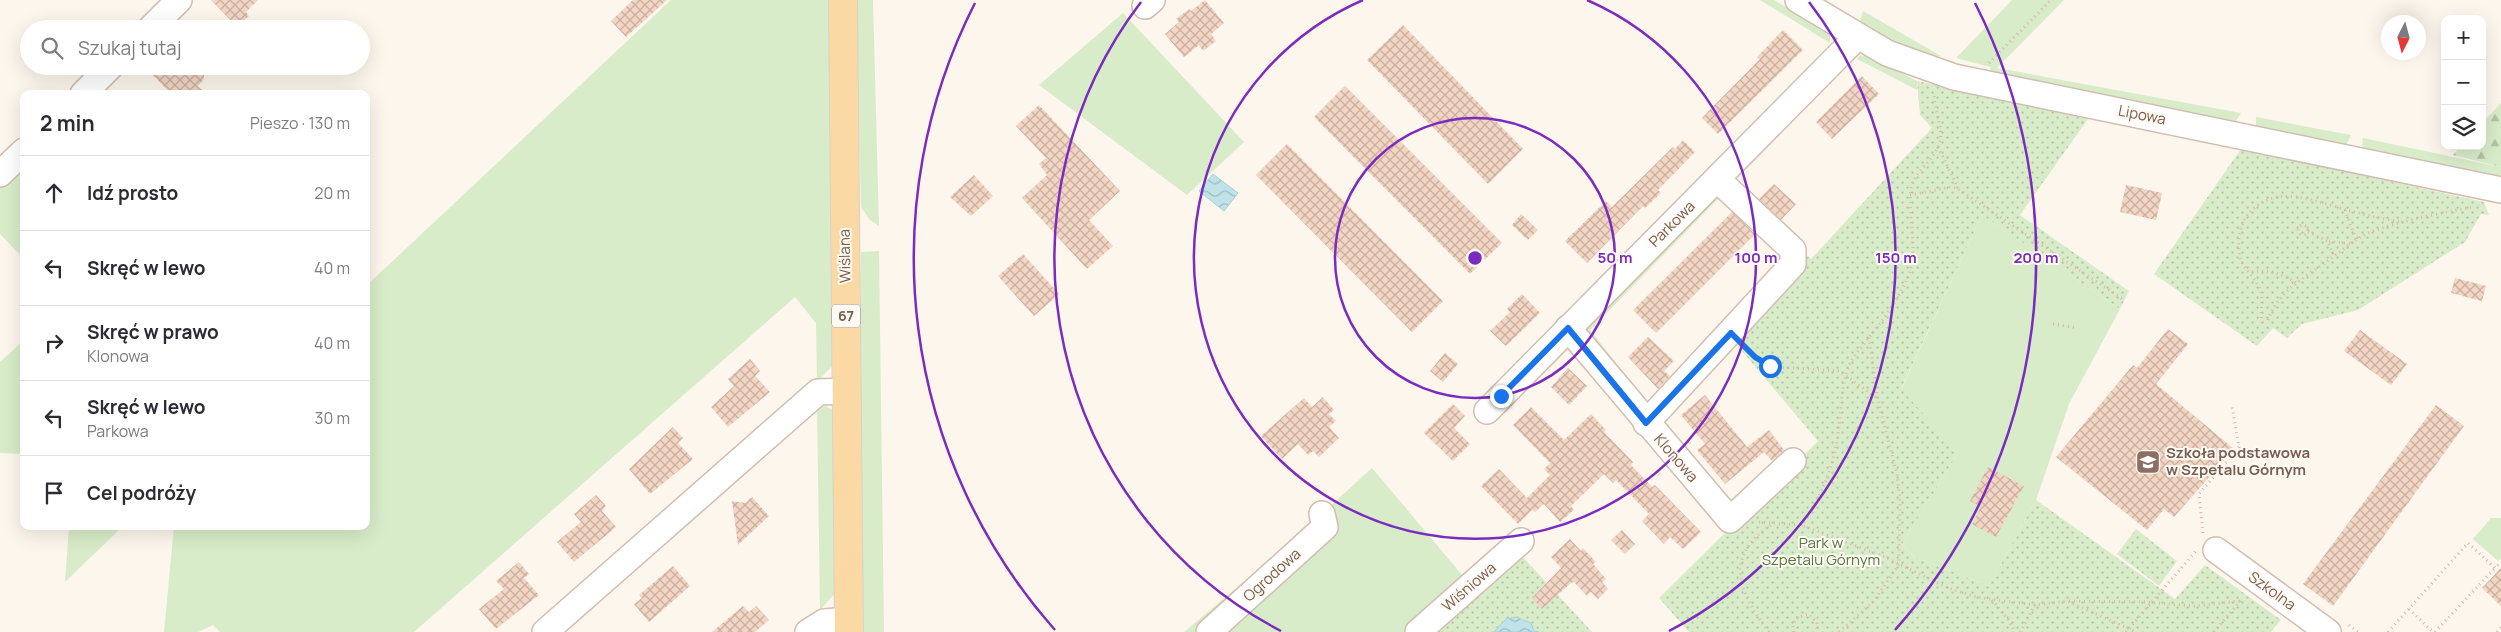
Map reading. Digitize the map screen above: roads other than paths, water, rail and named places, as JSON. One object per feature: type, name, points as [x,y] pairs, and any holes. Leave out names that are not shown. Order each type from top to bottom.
[{"type":"main road","name":"Wiślana","points":[[843,0],[849,626]]},
{"type":"street","points":[[159,20],[180,0]]},
{"type":"street","name":"Lipowa","points":[[1798,0],[1857,37],[1887,53],[1937,72],[1971,81],[2205,127],[2501,190]]},
{"type":"street","name":"Parkowa","points":[[1487,411],[1857,37]]},
{"type":"street","points":[[87,90],[102,75]]},
{"type":"street","points":[[0,174],[20,155]]},
{"type":"street","points":[[1646,423],[1793,264],[1794,250],[1717,179]]},
{"type":"street","name":"Klonowa","points":[[1568,328],[1646,423],[1730,520],[1793,461]]},
{"type":"street","points":[[545,632],[818,392],[847,390]]},
{"type":"street","name":"Ogrodowa","points":[[1209,632],[1325,527],[1322,514]]},
{"type":"street","name":"Wiśniowa","points":[[1418,632],[1521,542]]},
{"type":"street","name":"Szkolna","points":[[2206,547],[2258,581],[2328,632]]},
{"type":"street","points":[[808,632],[824,622],[849,626]]},
{"type":"water","points":[[1213,174],[1238,193],[1224,211],[1199,191]]},
{"type":"water","points":[[1516,617],[1531,623],[1534,631],[1539,632],[1494,632],[1506,619]]},
{"type":"place","name":"Szkoła podstawowa w Szpetalu Górnym","points":[[2148,462]]},
{"type":"park label","name":"Park w Szpetalu Górnym","points":[[1821,552]]}]
